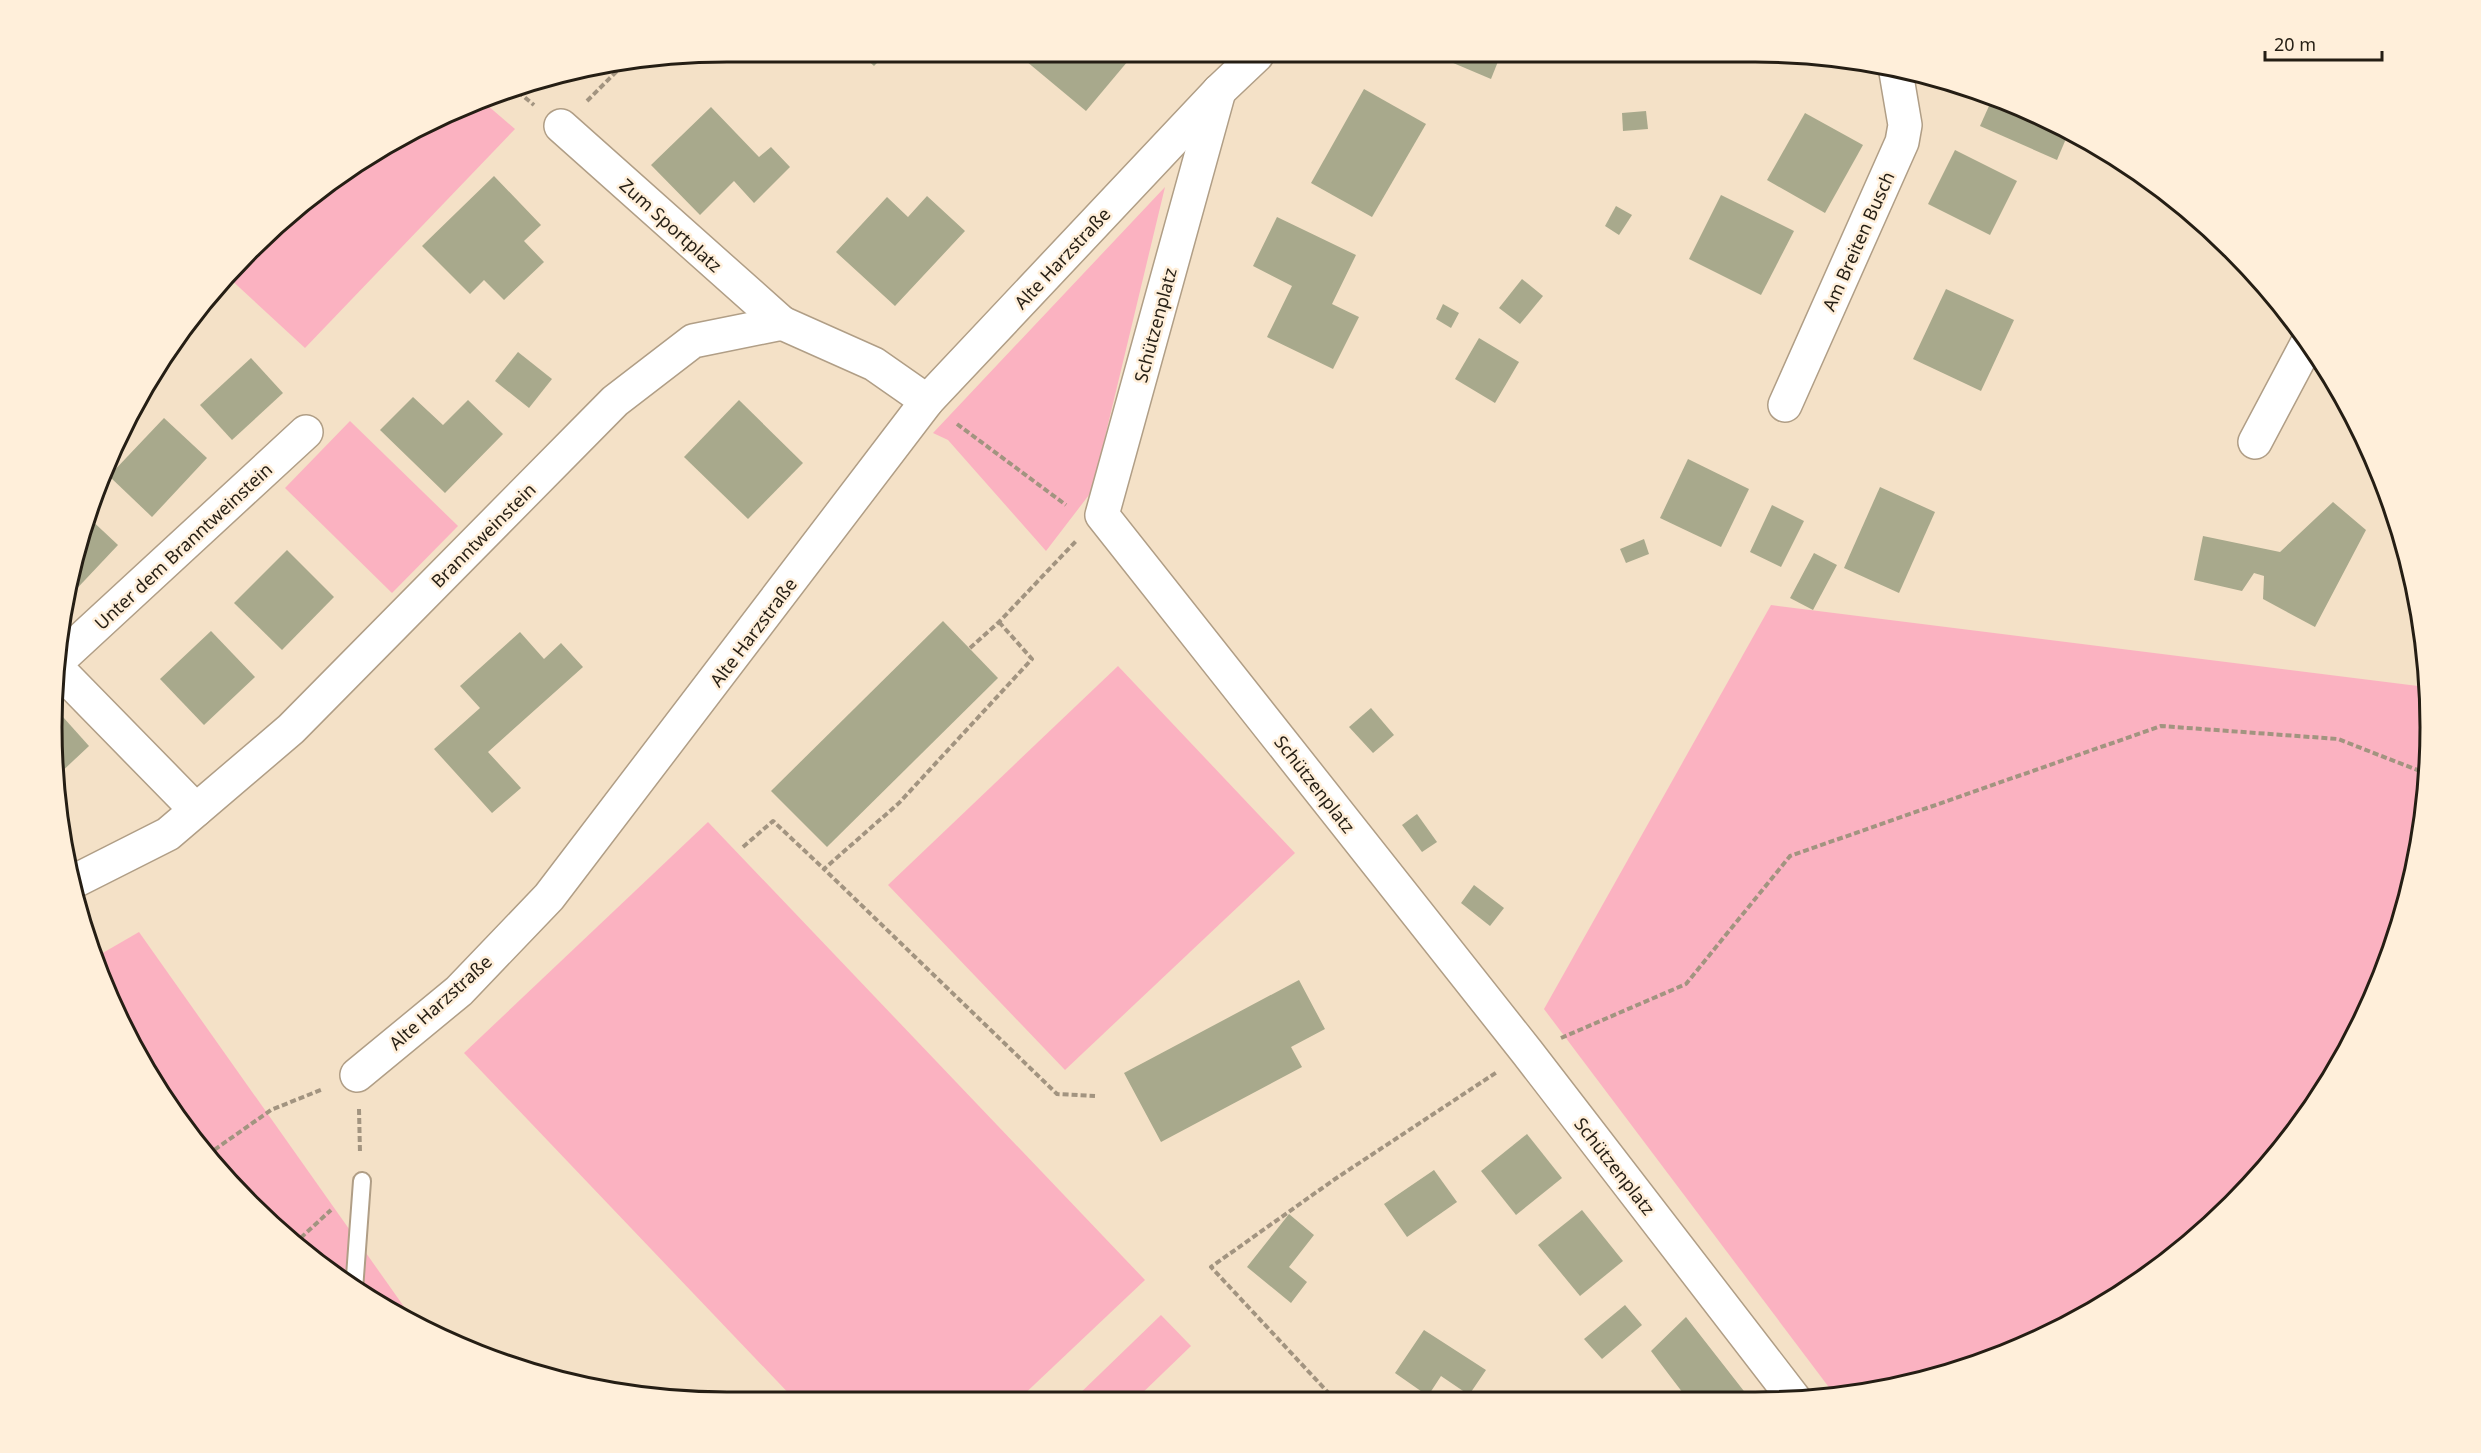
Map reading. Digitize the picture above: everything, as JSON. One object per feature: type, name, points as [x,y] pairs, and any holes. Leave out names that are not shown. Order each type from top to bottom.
[{"type":"street","name":"Alte Harzstraße","points":[[357,1075],[459,991],[549,897],[927,401],[1249,62]]},
{"type":"street","name":"Am Breiten Busch","points":[[1785,405],[1902,142],[1905,125],[1897,77]]},
{"type":"street","name":"Schützenplatz","points":[[1219,91],[1102,514],[1527,1052],[1788,1390]]},
{"type":"street","name":"Zum Sportplatz","points":[[561,126],[782,323]]},
{"type":"street","points":[[782,323],[874,364],[927,401]]},
{"type":"street","name":"Branntweinstein","points":[[79,879],[168,834],[291,729],[615,401],[693,341],[782,323]]},
{"type":"street","points":[[2255,442],[2303,351]]},
{"type":"street","name":"Unter dem Branntweinstein","points":[[66,654],[306,432]]},
{"type":"street","points":[[64,676],[196,810]]},
{"type":"lane","points":[[355,1278],[362,1181]]},
{"type":"path","points":[[561,126],[616,71]]},
{"type":"path","points":[[927,401],[1062,504],[1102,514],[999,622],[970,648]]},
{"type":"path","points":[[824,869],[899,803],[1032,659],[999,622]]},
{"type":"path","points":[[1328,1392],[1211,1267],[1335,1179],[1527,1052],[1686,984],[1790,856],[2161,726],[2338,739],[2418,770]]},
{"type":"path","points":[[743,847],[773,821],[1057,1094],[1095,1096]]},
{"type":"path","points":[[214,1150],[271,1110],[357,1075]]},
{"type":"shaded area","points":[[488,106],[515,129],[305,348],[233,281],[256,256],[288,227],[357,174],[432,130]]},
{"type":"shaded area","points":[[1165,187],[1092,491],[1046,551],[948,440],[933,433]]},
{"type":"shaded area","points":[[350,421],[458,526],[392,593],[285,488]]},
{"type":"shaded area","points":[[1771,605],[2418,686],[2420,726],[2414,813],[2397,899],[2369,981],[2351,1021],[2307,1096],[2282,1131],[2225,1197],[2159,1254],[2087,1302],[2009,1341],[1927,1369],[1884,1379],[1829,1387],[1544,1009]]},
{"type":"shaded area","points":[[1118,666],[1295,853],[1065,1070],[888,885]]},
{"type":"shaded area","points":[[708,822],[1145,1280],[1027,1392],[787,1392],[464,1053]]},
{"type":"shaded area","points":[[139,932],[405,1308],[357,1279],[322,1254],[256,1197],[227,1165],[199,1131],[151,1059],[130,1021],[102,953]]},
{"type":"shaded area","points":[[1161,1315],[1191,1346],[1143,1392],[1081,1392]]},
{"type":"building","points":[[1027,62],[1127,62],[1086,111]]},
{"type":"building","points":[[1451,62],[1498,62],[1491,79]]},
{"type":"building","points":[[1364,89],[1426,124],[1372,217],[1311,183]]},
{"type":"building","points":[[1989,105],[2066,139],[2057,160],[1980,126]]},
{"type":"building","points":[[711,107],[759,157],[771,147],[790,167],[754,203],[734,181],[700,215],[651,165]]},
{"type":"building","points":[[1646,111],[1648,129],[1623,131],[1622,113]]},
{"type":"building","points":[[1805,113],[1863,145],[1825,213],[1767,180]]},
{"type":"building","points":[[1955,150],[2017,181],[1990,235],[1928,204]]},
{"type":"building","points":[[494,176],[541,225],[524,241],[544,262],[504,300],[484,280],[470,294],[422,246]]},
{"type":"building","points":[[1721,195],[1794,231],[1761,295],[1689,259]]},
{"type":"building","points":[[927,196],[965,231],[895,306],[836,252],[887,197],[908,217]]},
{"type":"building","points":[[1616,206],[1632,215],[1619,235],[1605,226]]},
{"type":"building","points":[[1277,217],[1356,255],[1332,304],[1359,317],[1333,369],[1267,337],[1292,286],[1253,266]]},
{"type":"building","points":[[1522,279],[1543,296],[1520,324],[1499,308]]},
{"type":"building","points":[[1946,289],[2014,320],[1981,391],[1913,359]]},
{"type":"building","points":[[1443,304],[1459,313],[1451,328],[1436,319]]},
{"type":"building","points":[[1479,338],[1519,362],[1495,403],[1455,379]]},
{"type":"building","points":[[518,352],[552,379],[529,408],[495,381]]},
{"type":"building","points":[[251,358],[283,393],[232,440],[200,405]]},
{"type":"building","points":[[413,397],[443,425],[468,400],[503,434],[445,493],[380,430]]},
{"type":"building","points":[[739,400],[803,463],[748,519],[684,457]]},
{"type":"building","points":[[164,418],[207,458],[152,517],[110,477]]},
{"type":"building","points":[[1688,459],[1749,489],[1721,547],[1660,518]]},
{"type":"building","points":[[1880,487],[1935,512],[1899,593],[1844,568]]},
{"type":"building","points":[[2333,502],[2366,530],[2315,627],[2263,599],[2264,576],[2254,573],[2242,591],[2194,580],[2203,536],[2280,552]]},
{"type":"building","points":[[1772,505],[1804,521],[1781,567],[1750,552]]},
{"type":"building","points":[[94,523],[118,545],[76,590]]},
{"type":"building","points":[[1644,539],[1649,554],[1626,563],[1620,549]]},
{"type":"building","points":[[287,550],[334,597],[282,650],[234,603]]},
{"type":"building","points":[[1814,553],[1837,565],[1813,610],[1790,598]]},
{"type":"building","points":[[943,621],[998,678],[827,847],[771,791]]},
{"type":"building","points":[[211,631],[255,677],[204,725],[160,679]]},
{"type":"building","points":[[520,632],[544,659],[561,643],[583,667],[488,752],[521,788],[492,813],[434,749],[480,708],[460,686]]},
{"type":"building","points":[[1371,708],[1394,735],[1373,753],[1349,727]]},
{"type":"building","points":[[62,718],[89,746],[63,770],[62,726]]},
{"type":"building","points":[[1417,814],[1437,842],[1422,852],[1402,825]]},
{"type":"building","points":[[1474,885],[1504,908],[1490,926],[1461,903]]},
{"type":"building","points":[[1299,980],[1325,1029],[1291,1047],[1302,1067],[1161,1142],[1124,1073]]},
{"type":"building","points":[[1527,1134],[1562,1178],[1516,1215],[1481,1171]]},
{"type":"building","points":[[1434,1170],[1457,1202],[1407,1237],[1384,1204]]},
{"type":"building","points":[[1582,1210],[1623,1261],[1580,1296],[1538,1245]]},
{"type":"building","points":[[1289,1214],[1314,1235],[1289,1267],[1307,1282],[1291,1303],[1247,1267]]},
{"type":"building","points":[[1625,1305],[1642,1325],[1602,1359],[1584,1339]]},
{"type":"building","points":[[1686,1317],[1745,1392],[1682,1392],[1651,1351]]},
{"type":"building","points":[[1424,1330],[1486,1370],[1471,1392],[1465,1392],[1441,1376],[1431,1392],[1422,1392],[1395,1373]]}]
